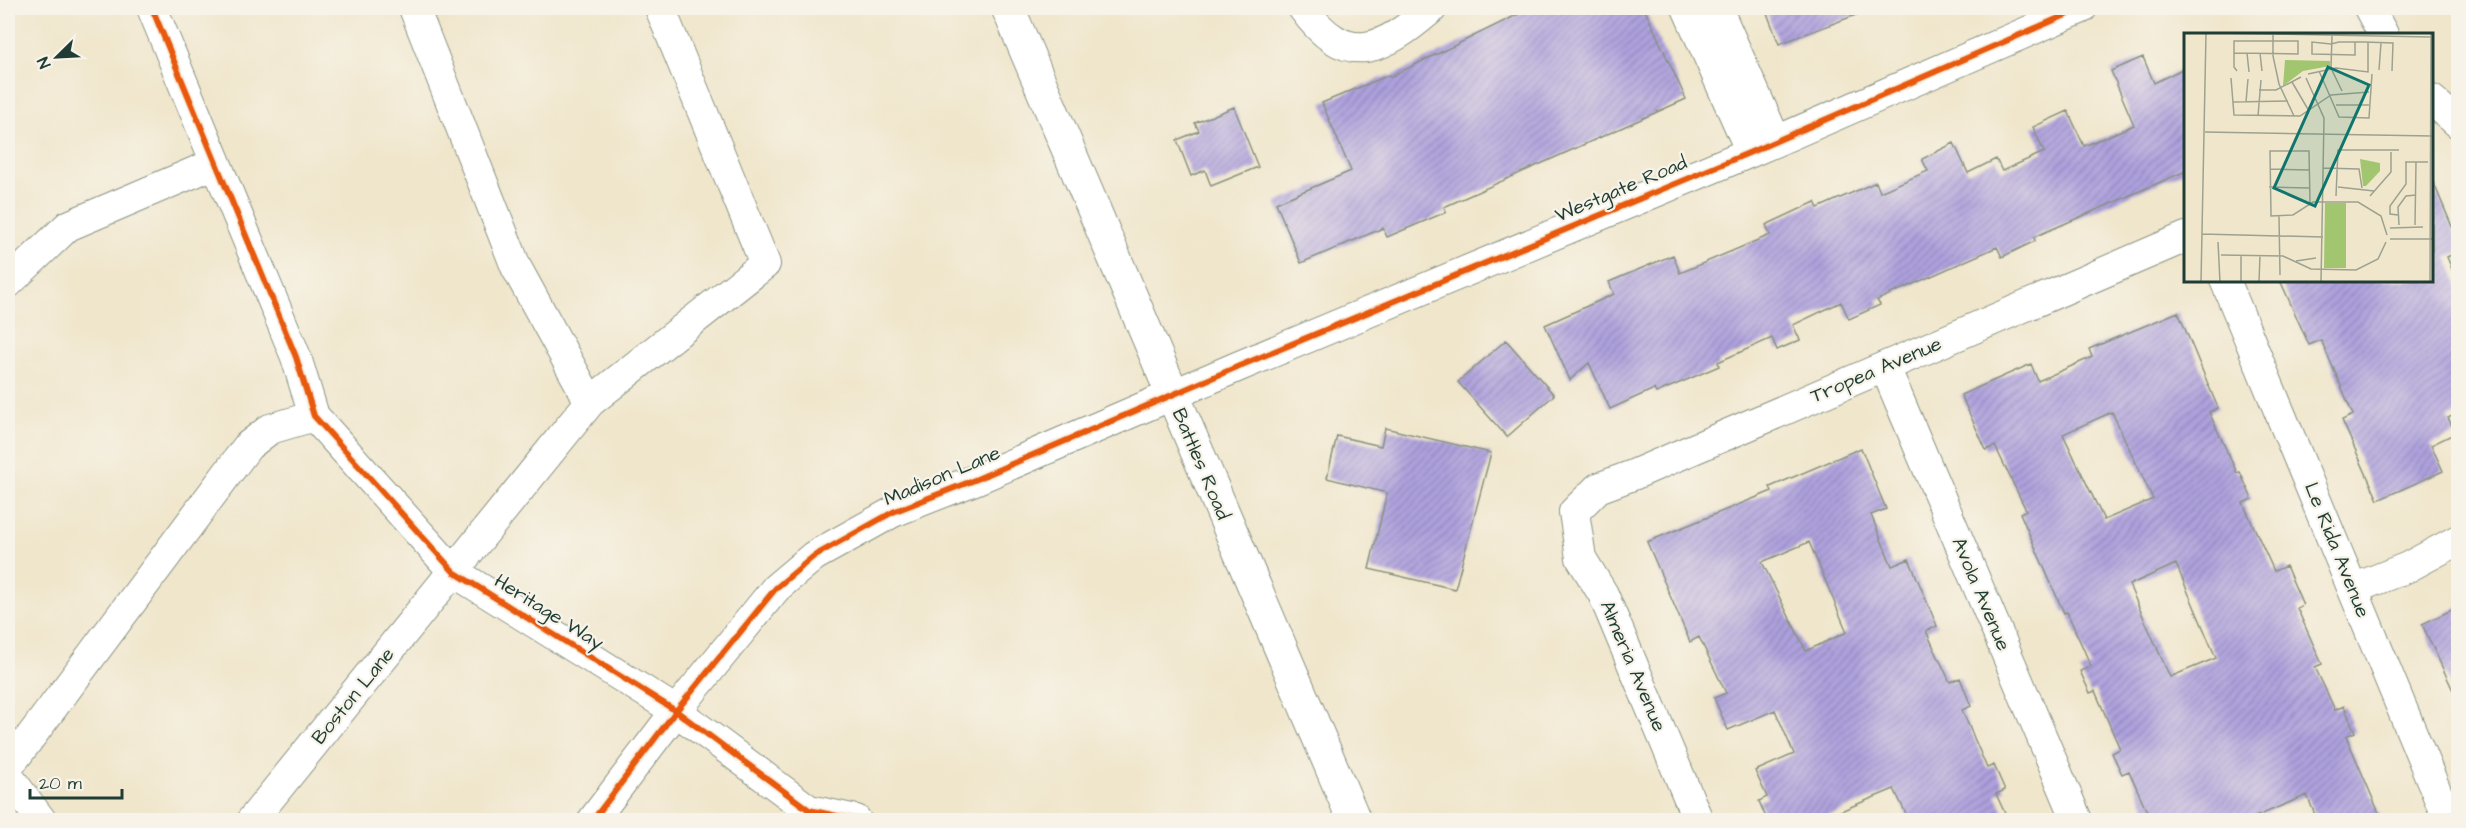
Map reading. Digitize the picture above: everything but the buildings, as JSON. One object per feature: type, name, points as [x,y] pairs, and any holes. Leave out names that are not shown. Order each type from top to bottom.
[{"type":"street","name":"Heritage Way","points":[[152,8],[296,357],[314,416],[454,572],[676,711],[809,810],[855,820]]},
{"type":"street","points":[[414,8],[516,267],[590,402]]},
{"type":"street","name":"Boston Lane","points":[[252,820],[590,402],[765,264],[660,8]]},
{"type":"street","name":"Battles Road","points":[[1008,8],[1354,820]]},
{"type":"street","points":[[1303,8],[1315,24],[1332,40],[1348,47],[1377,45],[1401,33],[1432,8]]},
{"type":"street","points":[[1687,8],[1764,147]]},
{"type":"street","points":[[1717,8],[1764,147]]},
{"type":"street","name":"Westgate Road","points":[[1172,395],[1764,147],[2082,8]]},
{"type":"street","points":[[2369,8],[2382,33]]},
{"type":"street","points":[[8,283],[68,226],[216,163]]},
{"type":"street","name":"Tropea Avenue","points":[[1574,512],[1598,488],[2184,238]]},
{"type":"street","name":"Le Rida Avenue","points":[[2226,282],[2448,820]]},
{"type":"street","name":"Avola Avenue","points":[[1885,367],[2077,820]]},
{"type":"street","name":"Madison Lane","points":[[593,820],[676,711],[776,588],[814,556],[893,513],[977,480],[1172,395]]},
{"type":"street","points":[[8,767],[248,446],[270,429],[314,416]]},
{"type":"street","name":"Almeria Avenue","points":[[1574,512],[1581,558],[1603,594],[1698,820]]},
{"type":"street","points":[[2353,589],[2408,567],[2458,540]]},
{"type":"street","points":[[8,776],[41,820]]},
{"type":"cycle path","points":[[152,8],[296,357],[314,416],[454,572],[676,711],[809,810],[856,820]]},
{"type":"cycle path","points":[[593,820],[676,711],[776,588],[814,556],[893,512],[977,479],[1237,367],[1751,152],[2082,8]]}]
